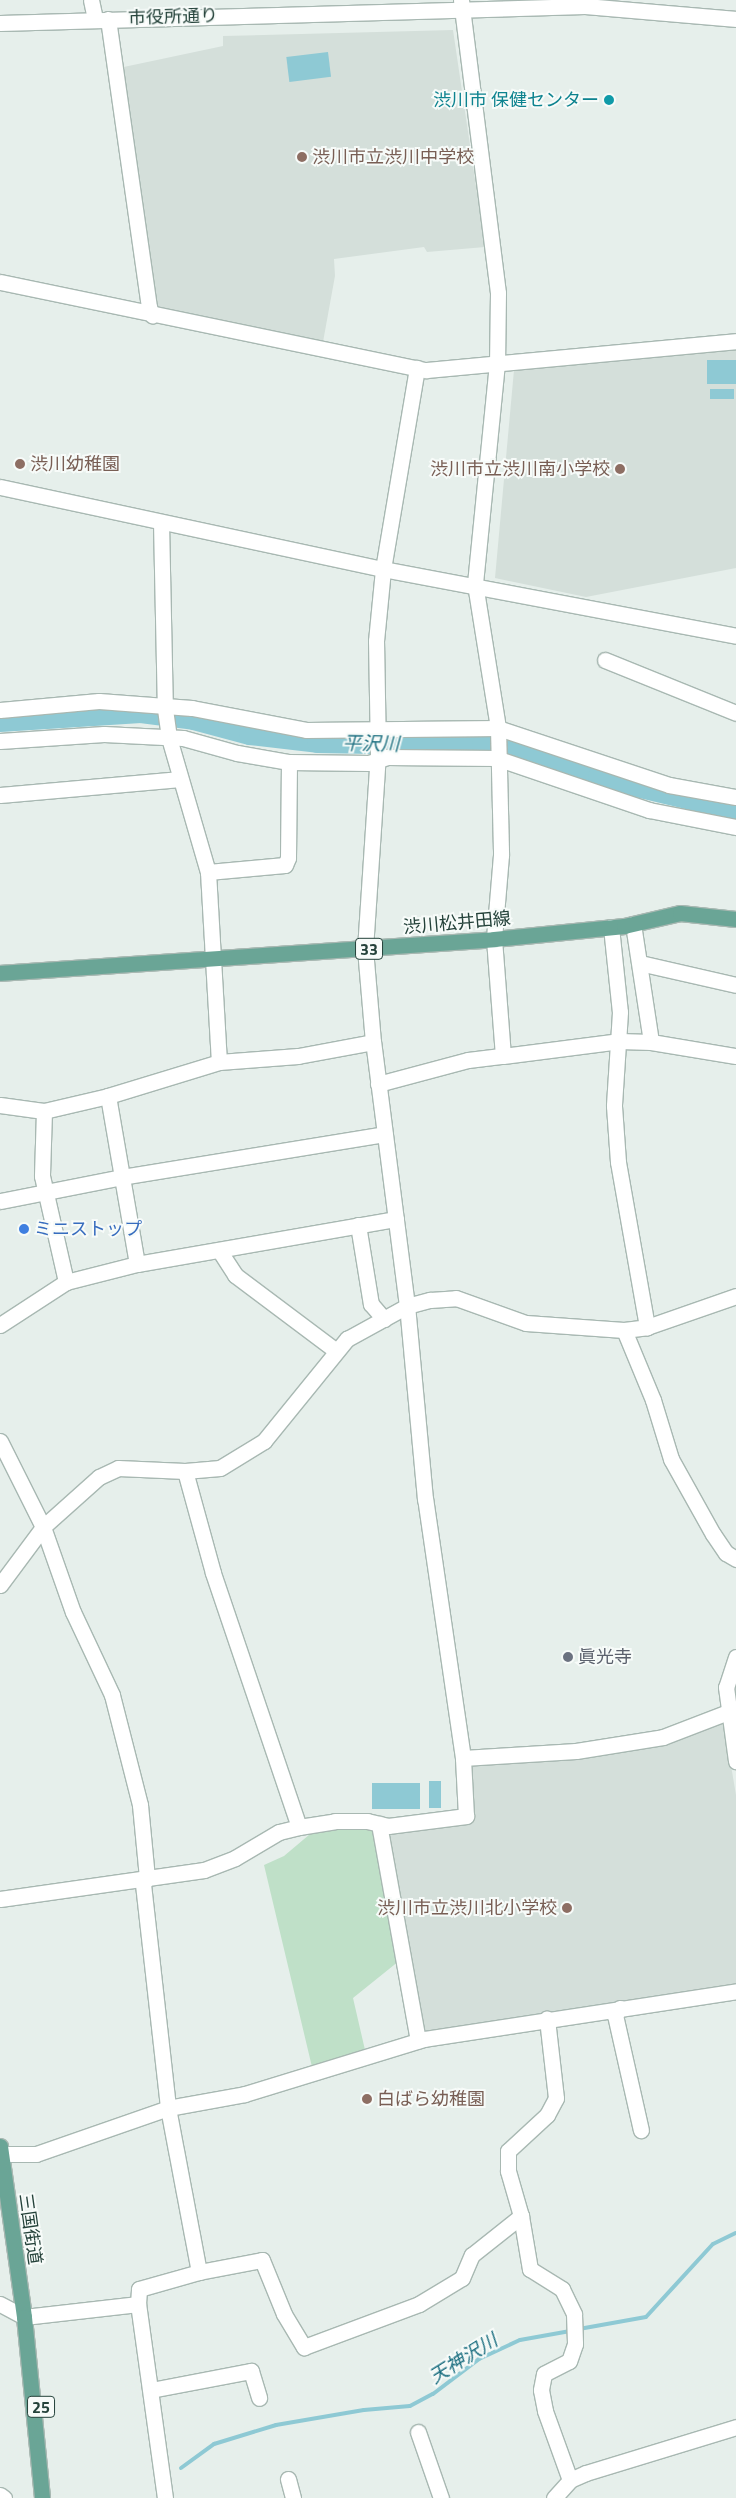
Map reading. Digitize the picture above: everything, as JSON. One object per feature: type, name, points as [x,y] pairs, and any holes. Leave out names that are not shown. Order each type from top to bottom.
[{"type":"main road","name":"渋川松井田線","points":[[0,972],[494,939],[633,924],[680,913],[736,919]]},
{"type":"main road","name":"三国街道","points":[[0,2151],[24,2317],[42,2498]]},
{"type":"main road","name":"三国街道","points":[[24,2317],[40,2398],[50,2498]]},
{"type":"street","points":[[91,0],[101,19],[149,307],[152,315]]},
{"type":"street","points":[[461,6],[498,293],[497,363],[475,584],[498,731],[496,757],[501,855],[494,939],[502,1056]]},
{"type":"street","name":"市役所通り","points":[[0,23],[461,6],[585,6],[736,19]]},
{"type":"street","points":[[0,282],[152,315],[417,368],[497,363],[736,342]]},
{"type":"street","points":[[0,1900],[204,1870],[235,1858],[279,1832],[299,1827],[335,1821],[388,1826],[466,1816],[463,1758],[425,1499],[407,1306],[372,1042],[365,949],[378,731],[376,641],[383,569],[417,368]]},
{"type":"street","points":[[0,487],[383,569],[475,584],[736,636]]},
{"type":"street","points":[[161,522],[165,707],[168,733],[180,780],[208,872],[220,1062]]},
{"type":"street","points":[[604,660],[736,713]]},
{"type":"street","points":[[0,710],[99,701],[165,707],[306,730],[498,731],[670,785],[736,797]]},
{"type":"street","points":[[0,741],[104,734],[168,733],[237,753],[289,762],[369,763],[377,757],[496,757],[649,810],[736,827]]},
{"type":"street","points":[[208,872],[285,865],[288,858],[289,762]]},
{"type":"street","points":[[0,796],[180,780]]},
{"type":"street","points":[[633,924],[651,1042]]},
{"type":"street","points":[[611,927],[620,1041],[614,1106],[618,1162],[647,1327]]},
{"type":"street","points":[[640,963],[736,985]]},
{"type":"street","points":[[378,1084],[468,1060],[620,1041],[651,1042],[736,1056]]},
{"type":"street","points":[[0,1105],[44,1111],[108,1096],[159,1078],[220,1062],[298,1056],[372,1042]]},
{"type":"street","points":[[108,1096],[137,1264]]},
{"type":"street","points":[[44,1111],[42,1176],[66,1282]]},
{"type":"street","points":[[0,1201],[122,1177],[384,1134]]},
{"type":"street","points":[[0,1325],[66,1282],[137,1264],[396,1218]]},
{"type":"street","points":[[358,1225],[371,1304],[384,1319]]},
{"type":"street","points":[[219,1250],[235,1275],[307,1333],[335,1350]]},
{"type":"street","points":[[0,1585],[44,1527],[99,1477],[118,1468],[186,1471],[220,1468],[264,1441],[335,1350],[347,1339],[407,1306],[430,1300],[456,1298],[526,1323],[624,1330],[647,1327],[736,1300]]},
{"type":"street","points":[[624,1330],[653,1400],[671,1459],[713,1534],[726,1553],[736,1559]]},
{"type":"street","points":[[0,1441],[44,1527],[73,1612],[112,1696],[140,1805],[147,1878],[143,1884],[168,2108],[199,2272]]},
{"type":"street","points":[[186,1471],[213,1573],[299,1827]]},
{"type":"street","points":[[736,1657],[726,1687],[732,1710],[736,1761]]},
{"type":"street","points":[[463,1758],[576,1751],[663,1737],[732,1710]]},
{"type":"street","points":[[379,1824],[418,2041]]},
{"type":"street","points":[[0,2151],[36,2154],[168,2108],[245,2094],[418,2041],[547,2019],[736,1991]]},
{"type":"street","points":[[620,2008],[615,2015],[641,2130]]},
{"type":"street","points":[[547,2019],[556,2098],[547,2115],[508,2151],[508,2171],[520,2216],[530,2269],[543,2280],[562,2289],[574,2322],[574,2338],[569,2361],[544,2374],[540,2390],[545,2411],[570,2480]]},
{"type":"street","points":[[165,2498],[138,2304],[139,2289],[199,2272],[262,2260],[284,2314],[304,2347],[419,2304],[462,2278],[472,2255],[520,2216]]},
{"type":"street","points":[[0,2304],[24,2317],[138,2304]]},
{"type":"street","points":[[151,2390],[251,2371],[259,2398]]},
{"type":"street","points":[[554,2498],[570,2480],[644,2454],[736,2427]]},
{"type":"street","points":[[418,2432],[441,2498]]},
{"type":"street","points":[[288,2479],[293,2498]]},
{"type":"street","points":[[0,2495],[4,2498]]},
{"type":"shaded area","name":"渋川市立渋川中学校","points":[[453,30],[485,247],[427,252],[424,247],[334,259],[335,276],[323,342],[155,306],[119,68],[223,46],[223,36]]},
{"type":"shaded area","name":"渋川市立渋川南小学校","points":[[736,349],[736,568],[586,597],[495,578],[514,370]]},
{"type":"shaded area","name":"渋川市立渋川北小学校","points":[[717,1722],[724,1724],[736,1795],[736,1986],[421,2035],[383,1831],[473,1818],[470,1766],[565,1757]]},
{"type":"green space","points":[[361,1827],[376,1831],[399,1961],[353,1998],[365,2050],[312,2067],[264,1865],[284,1856],[316,1829]]},
{"type":"water","points":[[328,52],[331,77],[289,82],[286,57]]},
{"type":"water","points":[[707,360],[736,360],[736,384],[707,384]]},
{"type":"water","points":[[710,389],[734,389],[734,399],[710,399]]},
{"type":"water","points":[[429,1781],[441,1781],[441,1808],[429,1808]]},
{"type":"water","points":[[372,1783],[420,1783],[420,1809],[372,1809]]},
{"type":"waterway","name":"平沢川","points":[[0,721],[141,712],[194,719],[250,734],[318,742],[483,745],[519,749],[599,777],[736,810]]},
{"type":"waterway","name":"天神沢川","points":[[579,2329],[646,2317],[713,2244],[736,2233]]},
{"type":"waterway","name":"天神沢川","points":[[181,2468],[214,2444],[276,2425],[364,2410],[410,2406],[433,2394],[479,2359],[520,2340],[570,2331]]},
{"type":"place","name":"渋川市 保健センター","points":[[609,100]]},
{"type":"place","name":"渋川市立渋川中学校","points":[[302,157]]},
{"type":"place","name":"渋川幼稚園","points":[[20,464]]},
{"type":"place","name":"渋川市立渋川南小学校","points":[[620,469]]},
{"type":"place","name":"ミニストップ","points":[[24,1229]]},
{"type":"place","name":"眞光寺","points":[[568,1657]]},
{"type":"place","name":"渋川市立渋川北小学校","points":[[567,1908]]},
{"type":"place","name":"白ばら幼稚園","points":[[367,2099]]}]
